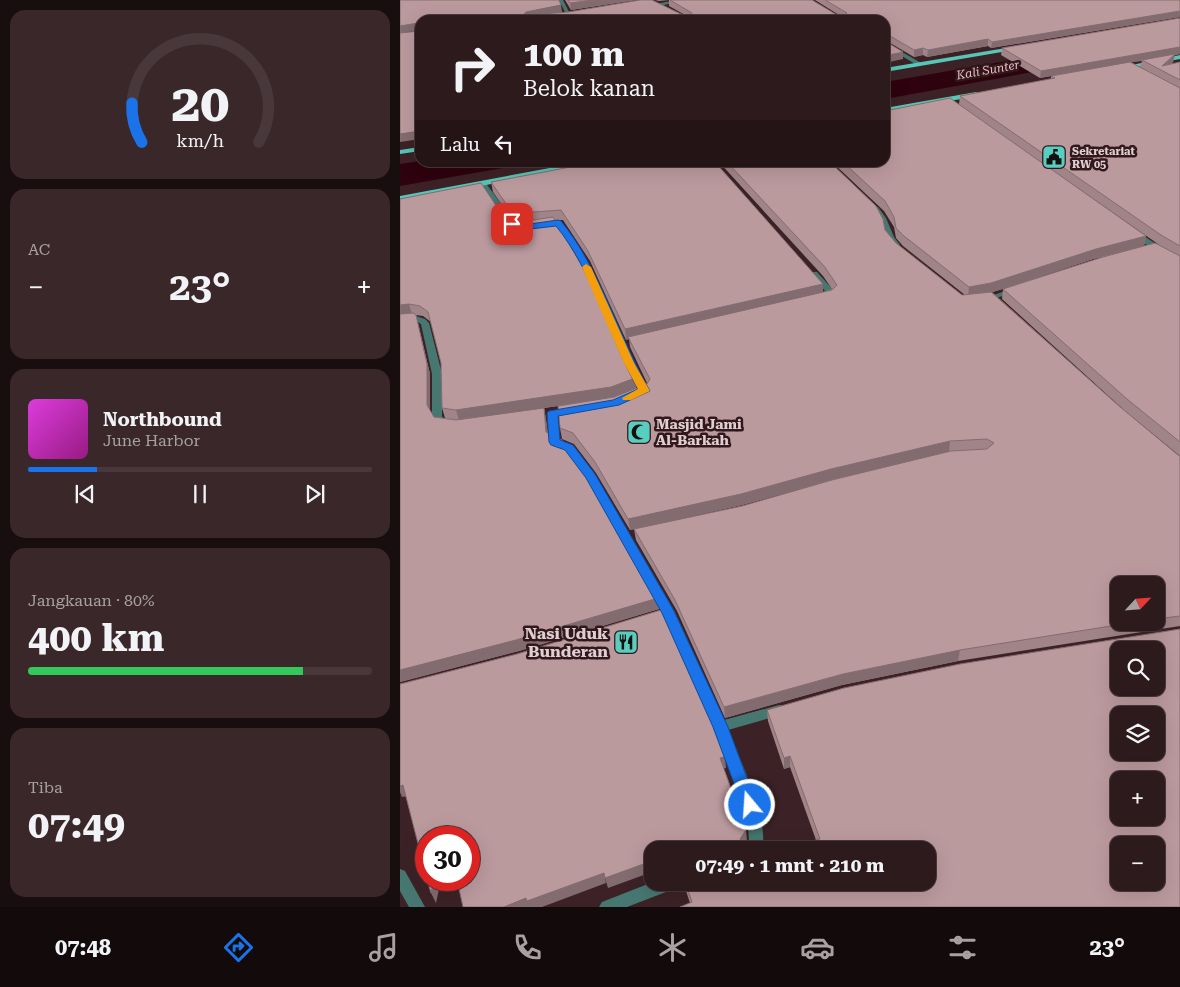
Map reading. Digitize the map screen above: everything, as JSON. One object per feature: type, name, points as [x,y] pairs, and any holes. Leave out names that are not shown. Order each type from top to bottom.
[{"type":"main road","points":[[890,69],[1025,47]]},
{"type":"main road","points":[[1111,70],[1179,58]]},
{"type":"main road","points":[[890,109],[984,92]]},
{"type":"main road","points":[[400,152],[415,150]]},
{"type":"main road","points":[[400,199],[571,167]]},
{"type":"street","points":[[560,0],[569,15],[577,14]]},
{"type":"street","points":[[659,4],[686,0]]},
{"type":"street","points":[[651,1],[673,11]]},
{"type":"street","points":[[890,47],[919,64]]},
{"type":"street","points":[[1130,67],[1142,73]]},
{"type":"street","points":[[945,99],[956,107]]},
{"type":"street","points":[[483,183],[505,217],[512,224],[527,226],[558,223],[572,241],[627,344],[629,363],[644,391],[630,397]]},
{"type":"street","points":[[866,201],[880,214],[888,228],[890,239],[906,254]]},
{"type":"street","points":[[1130,231],[1180,264]]},
{"type":"street","points":[[1144,250],[1154,248]]},
{"type":"street","points":[[806,264],[832,294],[830,297],[814,301]]},
{"type":"street","points":[[992,300],[1019,289]]},
{"type":"street","points":[[400,320],[415,318],[422,319],[425,322],[438,374],[438,416],[443,426],[459,426]]},
{"type":"street","points":[[580,409],[548,414],[555,442],[569,447],[631,536],[664,614],[720,727],[744,786],[756,824],[756,841]]},
{"type":"street","points":[[720,727],[796,705]]},
{"type":"street","points":[[400,876],[417,907]]},
{"type":"street","points":[[607,907],[650,891]]},
{"type":"water","name":"Kali Sunter","points":[[1180,31],[1180,45],[890,98],[890,81]]},
{"type":"water","points":[[415,162],[415,167],[509,167],[400,186],[400,164]]},
{"type":"building","points":[[400,0],[559,0],[561,5],[526,12],[524,14],[526,15],[415,15],[415,24],[400,26]]},
{"type":"building","points":[[568,0],[593,0],[570,3]]},
{"type":"building","points":[[640,0],[652,0],[683,15],[526,15],[568,12]]},
{"type":"building","points":[[670,0],[812,0],[837,15],[691,15],[692,13]]},
{"type":"building","points":[[825,0],[1180,0],[1180,11],[992,42],[988,39],[928,50],[923,48],[914,50],[890,36],[890,15],[845,15],[847,13]]},
{"type":"building","points":[[1180,18],[1180,47],[1041,71],[1002,48]]},
{"type":"building","points":[[415,31],[415,132],[400,134],[400,33]]},
{"type":"building","points":[[890,44],[903,52],[890,55]]},
{"type":"building","points":[[1175,54],[1162,66],[1180,62],[1180,80],[1142,60]]},
{"type":"building","points":[[1130,62],[1180,88],[1180,246],[1161,235],[960,96],[1055,78],[1051,76]]},
{"type":"building","points":[[950,98],[1146,236],[1096,249],[991,283],[969,287],[904,236],[896,228],[894,217],[885,201],[848,167],[890,167],[890,110]]},
{"type":"building","points":[[570,167],[719,167],[823,284],[625,329],[588,251],[561,210],[520,213],[507,205],[491,182]]},
{"type":"building","points":[[732,167],[835,167],[876,206],[883,219],[885,230],[896,243],[962,295],[991,292],[1119,406],[1180,456],[1180,616],[1165,618],[1165,576],[1110,576],[1110,626],[960,650],[843,674],[724,707],[675,600],[634,529],[742,506],[832,480],[951,451],[987,449],[994,443],[987,439],[950,441],[831,469],[741,494],[628,519],[595,462],[573,433],[560,428],[558,406],[614,397],[647,384],[650,379],[628,337],[832,290],[837,285],[824,266]]},
{"type":"building","points":[[481,183],[499,210],[513,219],[526,221],[553,217],[588,276],[635,378],[611,387],[456,410],[442,408],[441,363],[428,312],[420,306],[400,305],[400,199]]},
{"type":"building","points":[[1155,243],[1180,256],[1180,442],[1127,399],[1003,289],[1103,257]]},
{"type":"building","points":[[413,313],[416,315],[427,364],[427,405],[434,417],[456,420],[544,408],[546,432],[562,440],[583,468],[658,598],[516,640],[400,670],[400,314]]},
{"type":"building","points":[[664,609],[725,757],[720,758],[746,830],[740,839],[741,841],[644,841],[644,864],[605,878],[604,873],[527,901],[526,898],[504,907],[463,907],[459,891],[480,891],[480,826],[415,826],[415,832],[403,785],[400,786],[400,684],[517,654]]},
{"type":"building","points":[[1180,629],[1180,907],[680,907],[692,902],[688,891],[936,891],[936,841],[812,841],[820,839],[790,756],[784,758],[767,710],[844,688],[960,664]]},
{"type":"slow traffic","points":[[586,267],[629,363],[644,391],[627,398]]},
{"type":"place","name":"Sekretariat RW 05","points":[[1054,157]]},
{"type":"place","name":"Masjid Jami Al-Barkah","points":[[639,432]]},
{"type":"place","name":"Nasi Uduk Bunderan","points":[[626,642]]},
{"type":"route","points":[[512,224],[522,227],[558,223],[572,241],[587,268],[629,363],[644,391],[615,403],[553,413],[555,442],[569,447],[591,476],[669,612],[720,727],[750,805]]}]
